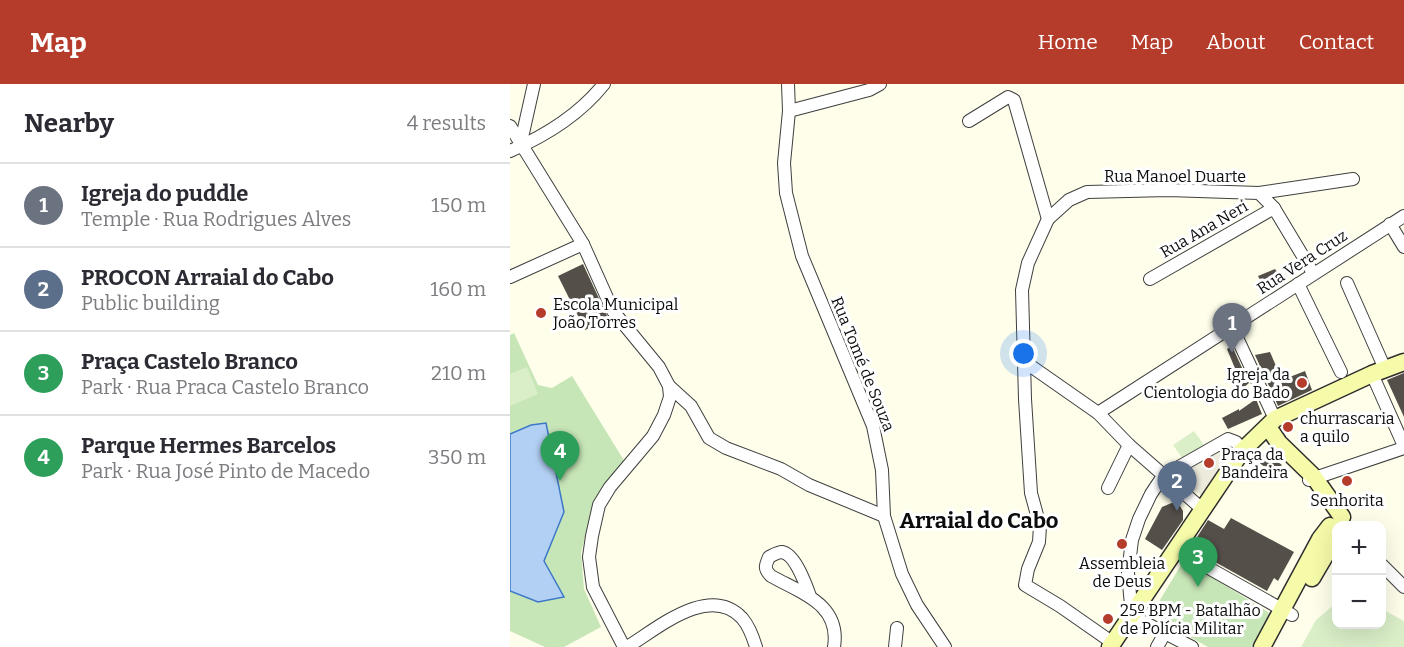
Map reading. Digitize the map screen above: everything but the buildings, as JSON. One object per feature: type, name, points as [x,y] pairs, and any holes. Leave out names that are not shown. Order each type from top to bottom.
[{"type":"main road","points":[[1111,645],[1201,508],[1246,447],[1271,423],[1378,371],[1404,362]]},
{"type":"main road","points":[[1271,423],[1276,447],[1284,459],[1311,479],[1333,521]]},
{"type":"main road","points":[[1246,447],[1276,447]]},
{"type":"main road","points":[[1274,647],[1320,539],[1332,531]]},
{"type":"main road","points":[[1262,647],[1287,612]]},
{"type":"street","points":[[524,143],[534,84]]},
{"type":"street","points":[[510,151],[577,111],[594,97],[604,84]]},
{"type":"street","name":"Rua Tomé de Souza","points":[[788,84],[789,111],[784,163],[786,193],[806,266],[842,346],[873,426],[882,470],[884,516],[902,574],[917,605],[945,647]]},
{"type":"street","points":[[789,111],[869,90],[880,84]]},
{"type":"street","points":[[969,121],[1008,97],[1014,100],[1048,219]]},
{"type":"street","points":[[510,126],[524,143],[583,244],[614,310],[659,367],[669,386],[690,406],[710,438],[726,448],[781,469],[809,485],[884,516]]},
{"type":"street","points":[[1259,193],[1353,179]]},
{"type":"street","name":"Rua Manoel Duarte","points":[[1111,645],[1060,606],[1025,585],[1028,569],[1039,542],[1040,526],[1031,493],[1025,399],[1022,290],[1028,263],[1048,219],[1070,200],[1087,192],[1168,190],[1259,193],[1274,208],[1313,273]]},
{"type":"street","name":"Rua Ana Neri","points":[[1150,279],[1274,208]]},
{"type":"street","name":"Rua Vera Cruz","points":[[1098,413],[1404,216]]},
{"type":"street","points":[[1390,224],[1404,247]]},
{"type":"street","points":[[510,277],[583,244]]},
{"type":"street","points":[[1311,479],[1404,447],[1347,283]]},
{"type":"street","points":[[1299,284],[1341,372]]},
{"type":"street","points":[[1232,327],[1271,423]]},
{"type":"street","points":[[1025,363],[1098,413],[1128,445],[1201,508]]},
{"type":"street","points":[[669,386],[670,397],[653,436],[610,487],[599,505],[589,557],[593,587],[626,647],[688,609],[704,604],[722,605],[743,618],[756,647]]},
{"type":"street","points":[[1192,647],[1132,616],[1128,573],[1132,540],[1145,506],[1163,476],[1228,439],[1246,447]]},
{"type":"street","points":[[1108,488],[1128,445]]},
{"type":"street","points":[[1175,549],[1287,612]]},
{"type":"street","points":[[1386,569],[1404,587]]},
{"type":"street","points":[[810,596],[827,610],[832,621],[834,647]]},
{"type":"street","points":[[895,647],[897,628]]},
{"type":"street","points":[[1157,647],[1165,633]]},
{"type":"green space","points":[[514,333],[538,385],[552,388],[572,376],[625,462],[594,500],[581,553],[584,589],[601,627],[564,647],[545,647],[510,631],[510,335]]},
{"type":"green space","points":[[527,367],[538,394],[510,406],[510,374]]},
{"type":"green space","points":[[1194,431],[1204,445],[1183,459],[1173,445]]},
{"type":"green space","points":[[1184,560],[1273,615],[1251,647],[1208,647],[1151,615]]},
{"type":"green space","points":[[1332,606],[1332,629],[1386,629],[1386,611],[1404,621],[1404,647],[1301,647],[1316,620]]},
{"type":"shaded area","name":"Praça da Bandeira","points":[[1224,445],[1232,453],[1214,478],[1213,485],[1202,496],[1176,473]]},
{"type":"water","points":[[546,423],[564,512],[544,561],[564,597],[538,602],[510,591],[510,434],[531,425]]},
{"type":"place","name":"Escola Municipal João Torres","points":[[541,313]]},
{"type":"place","name":"Igreja do puddle","points":[[1232,353]]},
{"type":"place","name":"Igreja da Cientologia do Bado","points":[[1302,383]]},
{"type":"place","name":"churrascaria a quilo","points":[[1288,427]]},
{"type":"place","name":"Praça da Bandeira","points":[[1209,463]]},
{"type":"place","name":"Parque Hermes Barcelos","points":[[560,481]]},
{"type":"place","name":"Senhorita","points":[[1347,481]]},
{"type":"place","name":"PROCON Arraial do Cabo","points":[[1177,511]]},
{"type":"place","name":"Assembleia de Deus","points":[[1122,544]]},
{"type":"place","name":"Praça Castelo Branco","points":[[1198,587]]},
{"type":"place","name":"25º BPM - Batalhão de Polícia Militar","points":[[1108,619]]},
{"type":"district","name":"Arraial do Cabo","points":[[979,520]]}]
